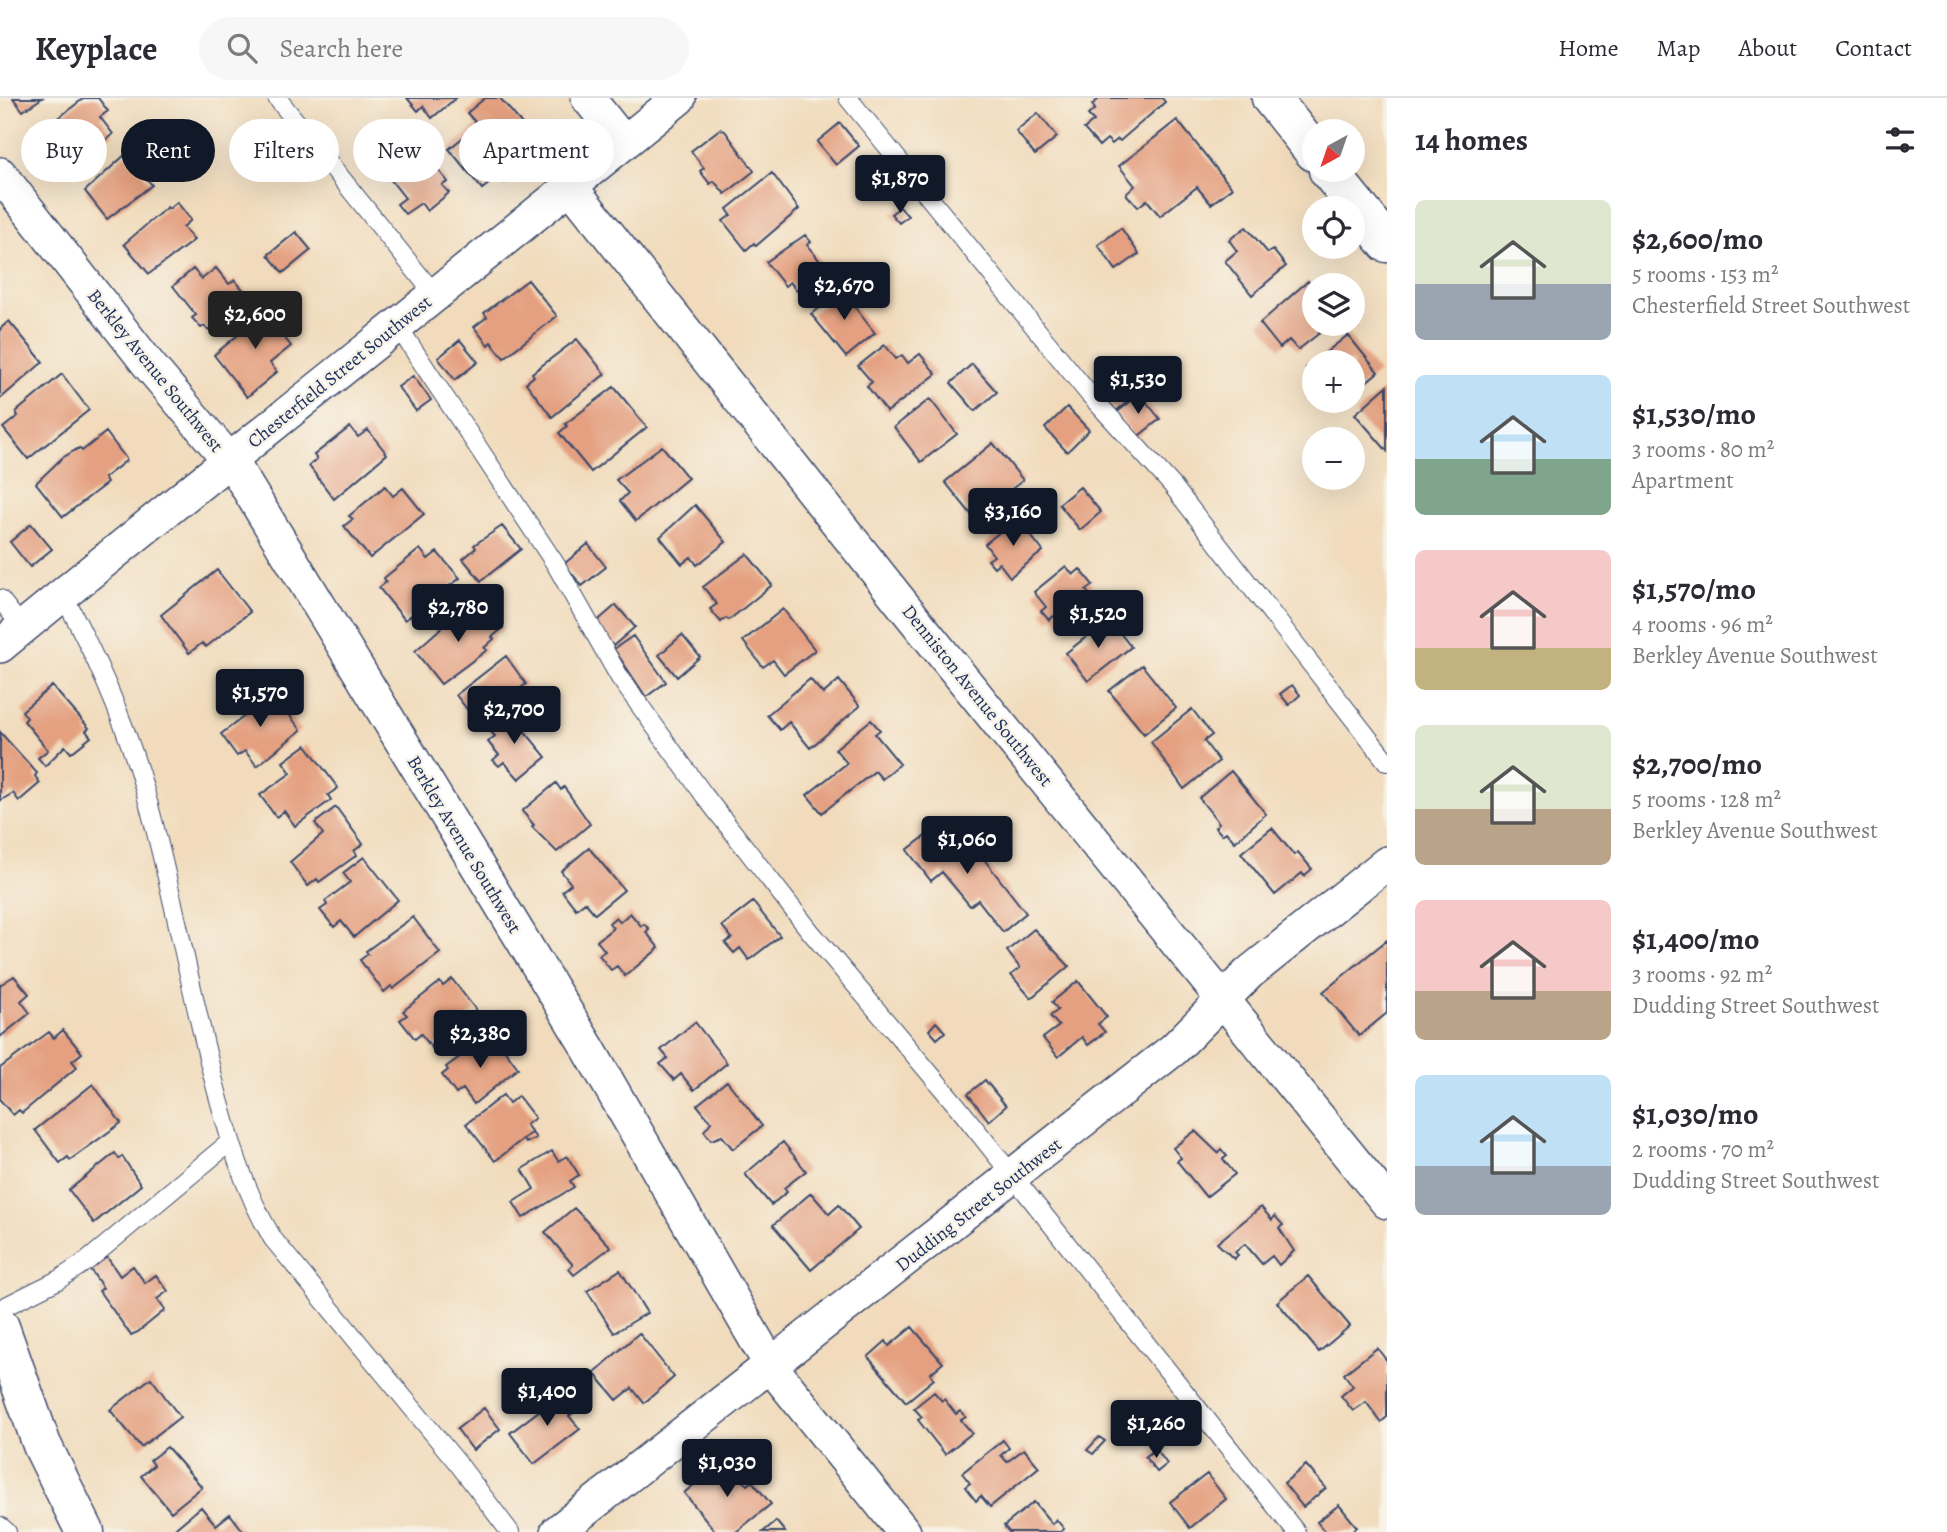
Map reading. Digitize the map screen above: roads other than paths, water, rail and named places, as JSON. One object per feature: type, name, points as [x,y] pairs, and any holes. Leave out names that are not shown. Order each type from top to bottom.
[{"type":"street","points":[[589,98],[624,143]]},
{"type":"street","name":"Chesterfield Street Southwest","points":[[11,637],[679,98]]},
{"type":"street","points":[[1271,98],[1302,137]]},
{"type":"street","name":"Berkley Avenue Southwest","points":[[0,174],[149,365],[228,460],[423,771],[588,1048],[771,1364],[904,1532]]},
{"type":"street","points":[[1338,182],[1387,243]]},
{"type":"street","name":"Denniston Avenue Southwest","points":[[570,186],[904,605],[1387,1202]]},
{"type":"street","name":"Dudding Street Southwest","points":[[557,1532],[1013,1178],[1174,1049],[1249,973],[1387,863]]},
{"type":"street","points":[[0,1327],[42,1445],[85,1532]]},
{"type":"lane","points":[[277,98],[435,295]]},
{"type":"lane","points":[[848,98],[1090,394],[1172,485],[1387,762]]},
{"type":"lane","points":[[397,325],[555,565],[620,678],[696,785],[810,931],[949,1096],[1296,1532]]},
{"type":"lane","points":[[64,595],[127,735],[145,790],[230,1142],[251,1202],[273,1240],[434,1434],[510,1532]]},
{"type":"lane","points":[[0,598],[11,637]]},
{"type":"lane","points":[[0,1309],[58,1280],[87,1261],[230,1142]]},
{"type":"lane","points":[[0,1526],[7,1532]]}]
